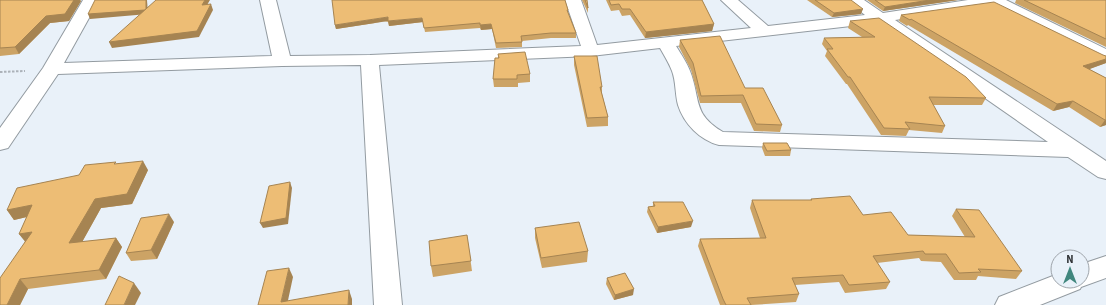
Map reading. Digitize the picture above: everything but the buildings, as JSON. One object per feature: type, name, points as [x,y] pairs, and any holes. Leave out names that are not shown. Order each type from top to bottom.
[{"type":"street","points":[[0,143],[52,69],[91,0]]},
{"type":"street","points":[[268,0],[282,61]]},
{"type":"street","points":[[573,0],[591,51]]},
{"type":"street","points":[[729,0],[764,31]]},
{"type":"street","points":[[854,0],[1106,172]]},
{"type":"street","points":[[52,69],[282,61],[370,60],[591,51],[880,18],[994,0],[1106,56]]},
{"type":"street","points":[[666,43],[681,71],[688,105],[694,117],[705,130],[719,138],[1073,150]]},
{"type":"street","points":[[370,60],[388,305]]},
{"type":"street","points":[[1090,273],[1106,266]]},
{"type":"street","points":[[1010,305],[1050,289]]}]
